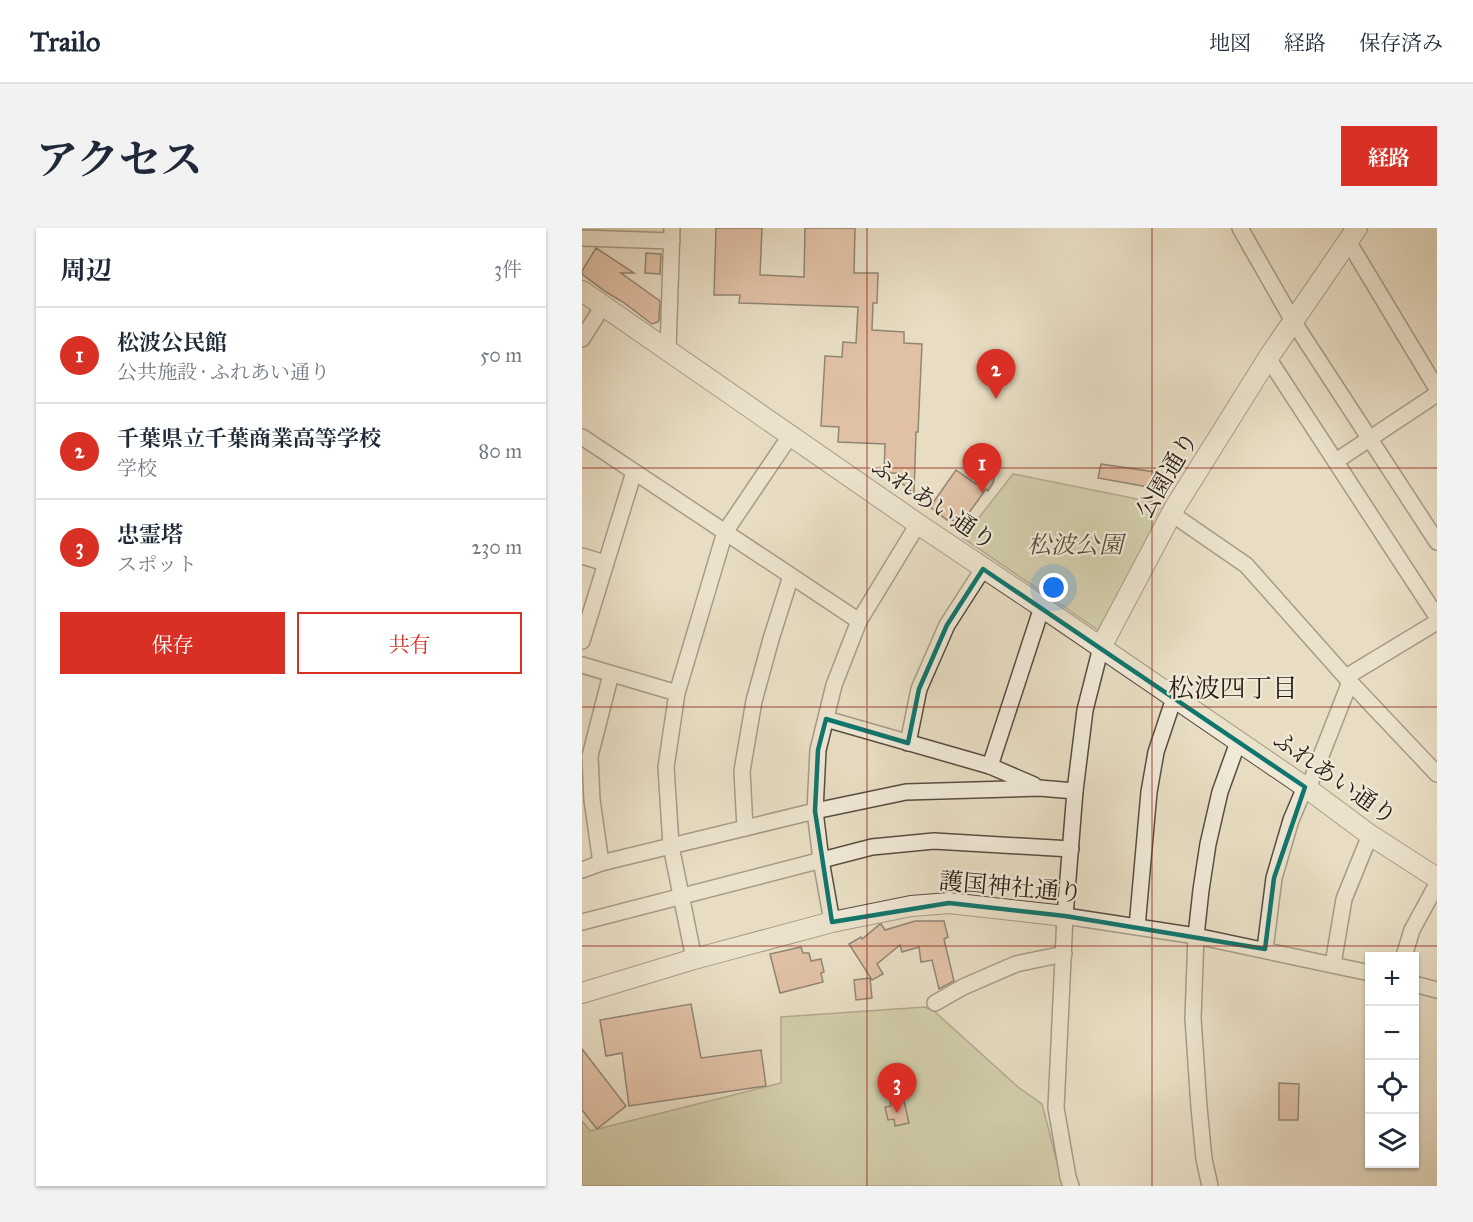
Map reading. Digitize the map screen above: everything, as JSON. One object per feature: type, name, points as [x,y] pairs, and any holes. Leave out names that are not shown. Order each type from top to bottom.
[{"type":"street","points":[[1240,228],[1293,321],[1437,542]]},
{"type":"street","points":[[582,238],[672,235],[668,350]]},
{"type":"street","points":[[1336,461],[1437,392],[1353,235]]},
{"type":"street","name":"公園通り","points":[[1071,1186],[1056,1107],[1065,916],[1075,791],[1085,710],[1101,647],[1172,514],[1268,358],[1353,235]]},
{"type":"street","name":"ふれあい通り","points":[[582,291],[983,569],[1306,788],[1370,835],[1437,878]]},
{"type":"street","points":[[582,339],[603,306]]},
{"type":"street","points":[[1265,949],[1274,878],[1291,820],[1306,788],[1348,680],[1437,620],[1268,358]]},
{"type":"street","points":[[694,959],[671,846],[666,766],[677,693],[725,532],[790,436]]},
{"type":"street","points":[[582,437],[859,621]]},
{"type":"street","points":[[582,641],[634,472]]},
{"type":"street","points":[[1172,514],[1246,565],[1348,680],[1437,774]]},
{"type":"street","points":[[832,922],[815,811],[818,750],[834,685],[859,621],[918,524]]},
{"type":"street","points":[[582,556],[605,563]]},
{"type":"street","points":[[908,743],[919,689],[947,625],[983,569]]},
{"type":"street","points":[[745,828],[742,771],[754,701],[791,576]]},
{"type":"street","points":[[990,766],[1042,607]]},
{"type":"street","points":[[582,665],[677,693]]},
{"type":"street","points":[[602,863],[591,800],[590,756],[611,674]]},
{"type":"street","points":[[1137,927],[1149,792],[1156,752],[1174,698]]},
{"type":"street","points":[[826,719],[990,766],[1039,788]]},
{"type":"street","points":[[1210,1186],[1204,1159],[1193,1018],[1196,936],[1208,844],[1220,792],[1238,742]]},
{"type":"street","points":[[582,870],[602,863],[815,811],[906,792],[1039,788],[1075,791]]},
{"type":"street","points":[[1333,964],[1344,899],[1370,835]]},
{"type":"street","points":[[582,922],[872,847],[934,842],[1071,849]]},
{"type":"street","points":[[1405,952],[1412,930],[1437,885]]},
{"type":"street","name":"護国神社通り","points":[[582,993],[694,959],[832,922],[911,906],[949,903],[1065,916],[1196,936],[1365,972]]},
{"type":"street","points":[[935,1003],[963,987],[1016,964],[1064,954]]},
{"type":"street","points":[[1419,985],[1437,990]]},
{"type":"highlighted area","points":[[983,569],[1305,787],[1274,878],[1265,949],[1065,916],[949,903],[832,922],[815,811],[818,750],[826,719],[908,743],[919,689],[947,625]]},
{"type":"green space","name":"松波公園","points":[[1013,474],[1167,505],[1098,630],[963,538]]},
{"type":"green space","points":[[925,1007],[934,1011],[1018,1087],[1042,1104],[1063,1186],[582,1186],[582,1121],[590,1131],[781,1083],[781,1017]]},
{"type":"building","points":[[716,228],[762,228],[760,275],[804,277],[805,228],[855,228],[854,273],[878,273],[877,303],[873,303],[872,330],[904,332],[904,343],[922,344],[914,494],[896,478],[899,473],[884,473],[885,444],[838,442],[839,427],[821,426],[825,356],[842,357],[843,342],[856,343],[858,307],[739,303],[740,295],[714,295]]},
{"type":"building","points":[[596,248],[634,273],[621,273],[660,301],[658,322],[652,324],[582,274]]},
{"type":"building","points":[[646,253],[661,254],[660,274],[645,273]]},
{"type":"building","points":[[1101,464],[1162,473],[1160,489],[1098,478]]},
{"type":"building","points":[[956,470],[976,484],[979,470],[995,474],[988,491],[986,489],[961,524],[948,518],[947,520],[930,507]]},
{"type":"building","points":[[915,921],[944,921],[948,937],[944,939],[954,981],[939,989],[932,960],[921,962],[919,947],[902,952],[900,945],[877,964],[883,974],[872,980],[849,944],[861,937],[862,939],[881,924],[885,930]]},
{"type":"building","points":[[801,947],[803,953],[809,953],[811,961],[821,959],[824,972],[821,973],[823,982],[780,993],[770,954]]},
{"type":"building","points":[[870,978],[872,998],[856,1000],[854,980]]},
{"type":"building","points":[[691,1004],[701,1058],[761,1050],[766,1086],[629,1106],[622,1053],[606,1056],[600,1020]]},
{"type":"building","points":[[582,1049],[626,1106],[597,1129],[582,1110]]},
{"type":"building","points":[[1279,1083],[1299,1084],[1298,1120],[1279,1120]]},
{"type":"building","points":[[902,1092],[909,1123],[895,1126],[894,1119],[888,1120],[885,1107],[891,1106],[889,1096]]},
{"type":"place","name":"千葉県立千葉商業高等学校","points":[[996,399]]},
{"type":"place","name":"松波公民館","points":[[982,493]]},
{"type":"place","name":"忠霊塔","points":[[897,1113]]},
{"type":"district","name":"松波四丁目","points":[[1233,688]]}]
